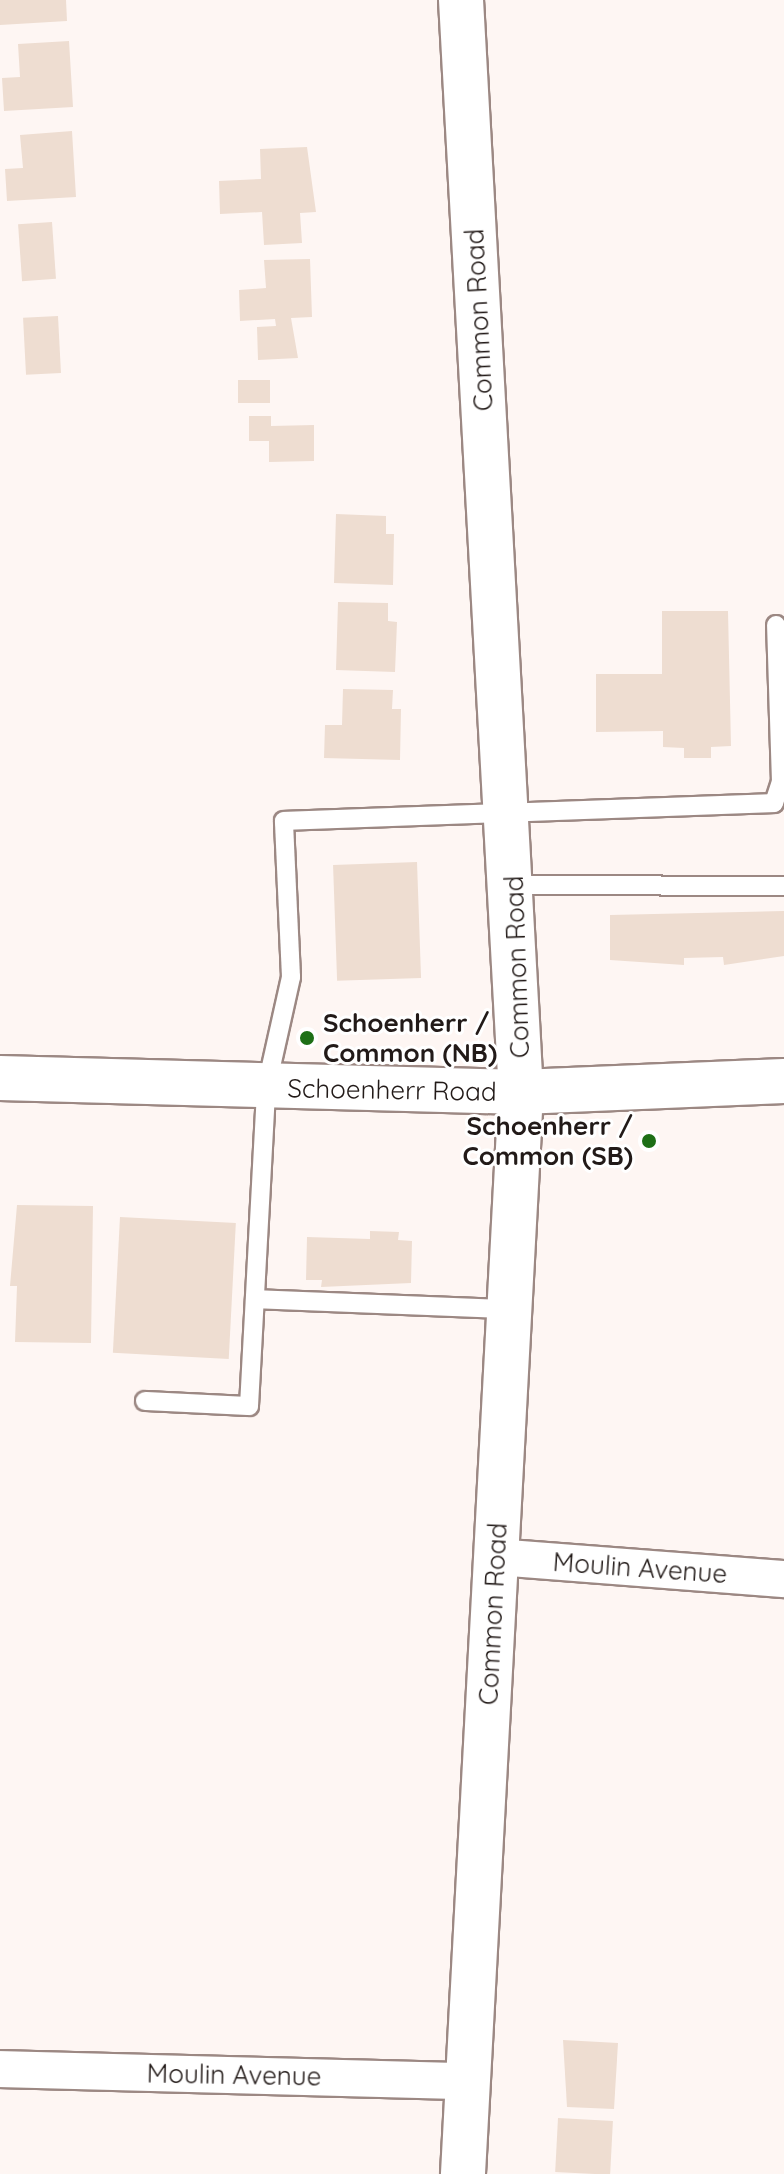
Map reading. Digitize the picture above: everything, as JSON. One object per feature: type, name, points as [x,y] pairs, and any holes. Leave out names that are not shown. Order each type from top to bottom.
[{"type":"street","name":"Common Road","points":[[461,0],[514,885],[521,1092],[463,2174]]},
{"type":"street","name":"Schoenherr Road","points":[[0,1078],[266,1089],[521,1092],[784,1081]]},
{"type":"street","name":"Moulin Avenue","points":[[496,1557],[784,1579]]},
{"type":"street","name":"Moulin Avenue","points":[[0,2069],[468,2081]]},
{"type":"lane","points":[[145,1401],[249,1406],[266,1089],[291,977],[284,821],[508,809],[774,803],[781,782],[776,625]]},
{"type":"lane","points":[[514,885],[784,886]]},
{"type":"lane","points":[[255,1299],[507,1309]]},
{"type":"building","points":[[0,0],[66,0],[67,21],[0,25]]},
{"type":"building","points":[[69,41],[73,107],[4,111],[2,78],[20,77],[18,44]]},
{"type":"building","points":[[72,131],[76,197],[7,201],[5,169],[23,168],[20,135]]},
{"type":"building","points":[[307,147],[316,212],[300,213],[302,243],[264,245],[262,212],[220,214],[219,181],[261,179],[260,149]]},
{"type":"building","points":[[52,222],[56,279],[22,281],[18,224]]},
{"type":"building","points":[[310,259],[312,317],[291,318],[298,358],[258,360],[257,327],[276,326],[275,319],[240,321],[239,290],[266,288],[264,260]]},
{"type":"building","points":[[58,316],[61,373],[26,375],[23,318]]},
{"type":"building","points":[[238,380],[270,380],[270,403],[238,403]]},
{"type":"building","points":[[249,416],[271,416],[271,426],[314,425],[314,461],[269,462],[269,441],[249,441]]},
{"type":"building","points":[[336,514],[386,516],[386,534],[394,534],[393,585],[334,583]]},
{"type":"building","points":[[338,602],[388,603],[388,621],[397,622],[395,672],[336,670]]},
{"type":"building","points":[[662,611],[728,611],[731,746],[711,747],[711,758],[684,758],[684,748],[663,747],[663,731],[596,732],[596,674],[662,674]]},
{"type":"building","points":[[343,689],[393,690],[392,709],[401,709],[400,760],[324,758],[325,725],[342,725]]},
{"type":"building","points":[[417,862],[421,978],[337,981],[333,865]]},
{"type":"building","points":[[784,911],[784,956],[724,965],[723,957],[684,958],[684,965],[610,960],[610,915]]},
{"type":"building","points":[[17,1205],[93,1206],[91,1343],[15,1342],[17,1286],[10,1286]]},
{"type":"building","points":[[120,1217],[236,1223],[229,1359],[113,1353]]},
{"type":"building","points":[[370,1231],[399,1232],[398,1240],[412,1241],[411,1283],[321,1287],[322,1280],[306,1280],[307,1237],[370,1239]]},
{"type":"building","points":[[563,2040],[618,2043],[614,2109],[567,2107]]},
{"type":"building","points":[[558,2118],[613,2121],[610,2174],[555,2172]]},
{"type":"place","name":"Schoenherr / Common (NB)","points":[[307,1038]]},
{"type":"place","name":"Schoenherr / Common (SB)","points":[[649,1141]]}]
